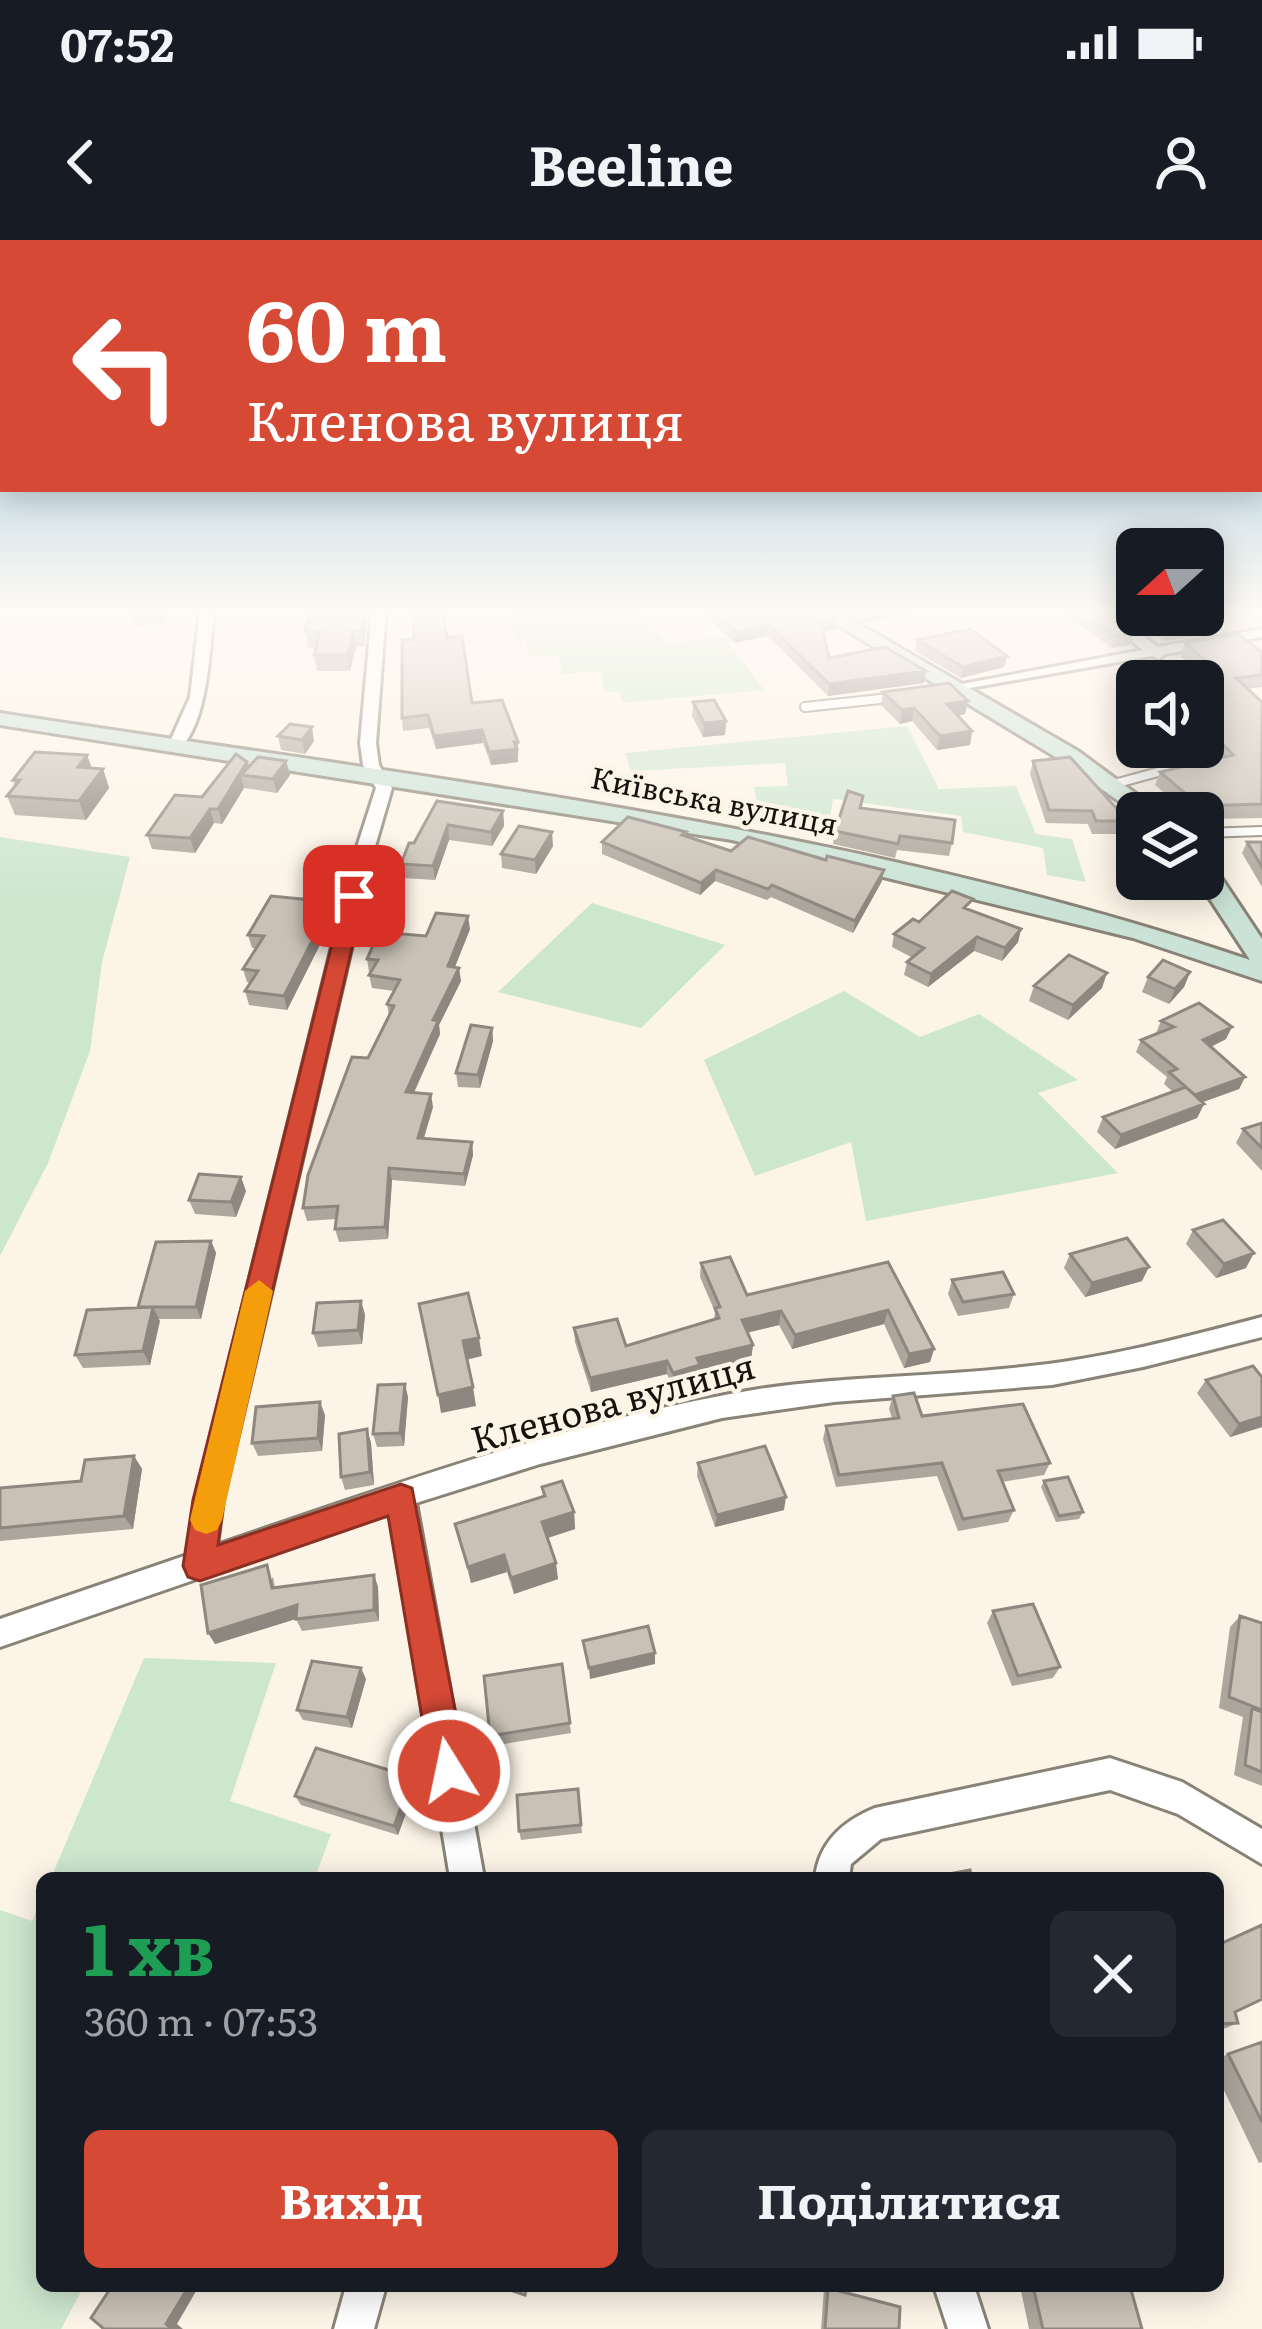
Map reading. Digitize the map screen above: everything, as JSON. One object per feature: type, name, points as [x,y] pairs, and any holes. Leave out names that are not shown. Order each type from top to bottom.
[{"type":"main road","points":[[977,707],[1124,792]]},
{"type":"main road","name":"Київська вулиця","points":[[0,719],[732,833],[1142,932],[1262,973]]},
{"type":"main road","points":[[1224,900],[1262,958]]},
{"type":"street","points":[[176,746],[193,707]]},
{"type":"street","points":[[200,1566],[208,1500],[365,850],[383,793],[380,776],[371,765],[371,707]]},
{"type":"street","name":"Кленова вулиця","points":[[0,1633],[401,1498],[630,1429],[724,1406],[862,1387],[1023,1378],[1150,1357],[1262,1327]]},
{"type":"street","points":[[401,1498],[465,1872]]},
{"type":"street","points":[[832,1872],[848,1840],[875,1824],[1110,1774],[1144,1781],[1217,1816],[1262,1847]]},
{"type":"street","points":[[354,2329],[364,2292]]},
{"type":"street","points":[[956,2292],[968,2329]]},
{"type":"lane","points":[[1114,784],[1170,768]]},
{"type":"lane","points":[[1224,832],[1262,831]]},
{"type":"green space","points":[[907,726],[939,789],[1016,786],[1036,834],[1072,839],[1086,882],[1047,875],[1043,848],[963,832],[961,816],[833,799],[830,817],[758,809],[754,787],[788,786],[785,763],[631,771],[625,753]]},
{"type":"green space","points":[[0,837],[130,857],[102,962],[90,1051],[48,1163],[0,1256]]},
{"type":"green space","points":[[592,903],[725,945],[641,1028],[498,992]]},
{"type":"green space","points":[[844,991],[920,1037],[979,1014],[1078,1080],[1038,1093],[1118,1173],[866,1221],[851,1142],[755,1176],[704,1060]]},
{"type":"green space","points":[[144,1658],[276,1663],[230,1801],[331,1834],[317,1872],[54,1872]]},
{"type":"green space","points":[[0,1910],[32,1921],[36,1912],[36,2292],[81,2292],[61,2329],[0,2329]]},
{"type":"building","points":[[402,707],[505,707],[517,749],[489,752],[482,730],[434,736],[428,715],[402,718]]},
{"type":"building","points":[[696,707],[718,707],[726,721],[704,723]]},
{"type":"building","points":[[899,707],[950,707],[972,731],[940,736],[914,708]]},
{"type":"building","points":[[1224,707],[1262,707],[1262,804],[1224,805],[1224,792],[1184,792],[1160,772],[1224,768],[1224,757],[1233,755],[1224,745]]},
{"type":"building","points":[[290,724],[312,727],[302,740],[278,736]]},
{"type":"building","points":[[35,752],[87,755],[78,767],[103,769],[79,801],[7,796]]},
{"type":"building","points":[[236,754],[247,762],[218,809],[210,809],[190,838],[147,835],[175,795],[202,797]]},
{"type":"building","points":[[258,757],[286,761],[273,779],[241,775]]},
{"type":"building","points":[[1070,757],[1116,808],[1116,821],[1096,821],[1092,811],[1049,810],[1033,761]]},
{"type":"building","points":[[848,791],[863,796],[860,808],[955,820],[952,843],[900,836],[898,844],[835,831]]},
{"type":"building","points":[[437,801],[503,811],[491,832],[448,825],[433,866],[401,864],[409,843],[414,843]]},
{"type":"building","points":[[628,817],[686,832],[682,835],[731,851],[748,837],[826,860],[827,856],[884,870],[855,921],[772,885],[768,889],[716,870],[701,883],[602,842]]},
{"type":"building","points":[[519,826],[552,832],[535,860],[501,854]]},
{"type":"building","points":[[1247,842],[1262,842],[1262,867]]},
{"type":"building","points":[[952,891],[973,899],[964,908],[1021,929],[1005,948],[977,937],[931,974],[907,962],[924,948],[894,934],[913,919],[919,922]]},
{"type":"building","points":[[271,896],[332,902],[284,996],[245,991],[258,971],[243,969],[264,936],[248,935]]},
{"type":"building","points":[[436,913],[468,916],[448,966],[459,968],[406,1092],[431,1094],[418,1138],[472,1142],[464,1174],[389,1168],[385,1227],[335,1229],[338,1206],[303,1208],[308,1175],[352,1057],[368,1058],[394,1006],[387,1004],[400,980],[369,975],[378,960],[367,959],[379,932],[426,936]]},
{"type":"building","points":[[1069,955],[1107,973],[1073,1005],[1034,986]]},
{"type":"building","points":[[1163,960],[1190,972],[1175,989],[1148,977]]},
{"type":"building","points":[[1199,1003],[1232,1027],[1203,1040],[1245,1077],[1195,1095],[1169,1072],[1177,1069],[1141,1040],[1174,1027],[1161,1021]]},
{"type":"building","points":[[471,1025],[492,1028],[478,1075],[456,1073]]},
{"type":"building","points":[[1186,1087],[1204,1104],[1121,1135],[1103,1117]]},
{"type":"building","points":[[1262,1123],[1262,1148],[1243,1129]]},
{"type":"building","points":[[199,1174],[241,1177],[231,1202],[189,1200]]},
{"type":"building","points":[[1223,1220],[1254,1253],[1224,1264],[1193,1230]]},
{"type":"building","points":[[1127,1238],[1149,1267],[1092,1283],[1070,1254]]},
{"type":"building","points":[[211,1241],[196,1307],[138,1307],[156,1242]]},
{"type":"building","points":[[730,1257],[747,1295],[888,1262],[934,1349],[909,1354],[888,1310],[795,1335],[781,1311],[742,1320],[753,1345],[697,1358],[700,1365],[673,1373],[667,1361],[590,1378],[574,1328],[617,1319],[626,1346],[719,1318],[715,1308],[720,1307],[701,1263]]},
{"type":"building","points":[[1003,1272],[1014,1294],[963,1302],[952,1280]]},
{"type":"building","points":[[468,1293],[479,1338],[463,1341],[473,1387],[438,1395],[419,1304]]},
{"type":"building","points":[[361,1301],[358,1330],[313,1333],[317,1303]]},
{"type":"building","points":[[153,1307],[143,1351],[75,1355],[87,1310]]},
{"type":"building","points":[[1253,1366],[1262,1377],[1262,1417],[1239,1424],[1206,1380]]},
{"type":"building","points":[[405,1384],[400,1433],[373,1434],[378,1385]]},
{"type":"building","points":[[914,1393],[922,1416],[1023,1404],[1050,1463],[998,1471],[1014,1510],[963,1519],[942,1463],[839,1475],[826,1426],[899,1418],[893,1396]]},
{"type":"building","points":[[320,1402],[318,1438],[252,1443],[256,1407]]},
{"type":"building","points":[[367,1429],[370,1472],[341,1477],[339,1434]]},
{"type":"building","points":[[765,1446],[786,1497],[717,1515],[698,1463]]},
{"type":"building","points":[[134,1456],[124,1516],[0,1528],[0,1488],[81,1481],[85,1460]]},
{"type":"building","points":[[1068,1477],[1083,1512],[1059,1516],[1044,1481]]},
{"type":"building","points":[[562,1481],[574,1512],[542,1522],[556,1563],[511,1578],[504,1555],[468,1567],[455,1524],[545,1496],[542,1487]]},
{"type":"building","points":[[267,1565],[272,1588],[374,1575],[374,1610],[296,1619],[297,1605],[208,1633],[201,1585]]},
{"type":"building","points":[[1033,1604],[1060,1667],[1018,1676],[993,1611]]},
{"type":"building","points":[[1240,1616],[1262,1623],[1262,1710],[1229,1697]]},
{"type":"building","points":[[648,1626],[655,1653],[589,1668],[583,1641]]},
{"type":"building","points":[[312,1661],[361,1668],[347,1717],[297,1710]]},
{"type":"building","points":[[562,1664],[570,1723],[490,1736],[484,1676]]},
{"type":"building","points":[[1252,1708],[1262,1712],[1262,1772],[1245,1765]]},
{"type":"building","points":[[316,1748],[412,1777],[394,1826],[295,1796]]},
{"type":"building","points":[[578,1789],[581,1825],[519,1831],[517,1795]]},
{"type":"building","points":[[1262,1925],[1262,1999],[1235,2012],[1238,2023],[1224,2024],[1224,1942]]},
{"type":"building","points":[[1262,2042],[1262,2122],[1228,2054]]},
{"type":"building","points":[[108,2292],[185,2292],[166,2324],[172,2329],[104,2329],[91,2318]]},
{"type":"building","points":[[828,2292],[900,2307],[899,2329],[825,2329]]},
{"type":"building","points":[[1034,2292],[1132,2292],[1142,2329],[1043,2329]]},
{"type":"slow traffic","points":[[206,1520],[259,1291]]},
{"type":"route","points":[[354,896],[208,1500],[200,1566],[401,1498],[449,1771]]}]
